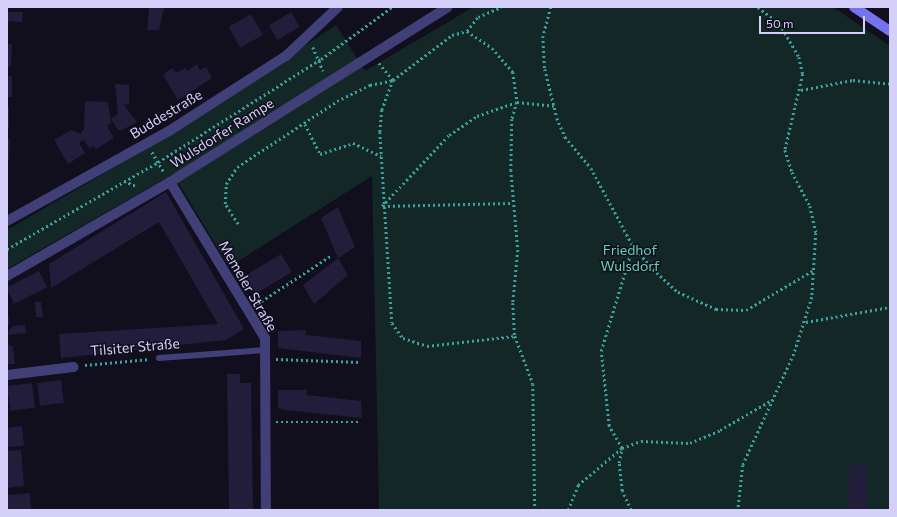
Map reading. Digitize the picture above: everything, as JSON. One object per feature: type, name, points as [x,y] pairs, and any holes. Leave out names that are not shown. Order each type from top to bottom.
[{"type":"street","name":"Buddestraße","points":[[7,221],[147,143],[286,56],[306,37],[329,11],[338,7]]},
{"type":"street","name":"Wulsdorfer Rampe","points":[[7,276],[170,182],[326,86],[448,7]]},
{"type":"street","points":[[854,7],[890,31]]},
{"type":"street","name":"Memeler Straße","points":[[170,182],[265,338],[266,510]]},
{"type":"street","name":"Tilsiter Straße","points":[[7,375],[74,367]]},
{"type":"lane","name":"Tilsiter Straße","points":[[159,358],[265,354]]},
{"type":"path","points":[[7,249],[158,162],[321,59],[392,7]]},
{"type":"path","points":[[238,224],[225,204],[226,184],[237,167],[337,102],[370,85],[393,80],[452,35],[467,31],[478,17],[501,7]]},
{"type":"path","points":[[551,7],[543,36],[545,69],[554,106],[565,137],[591,168],[633,246],[678,292],[716,309],[746,310],[813,271]]},
{"type":"path","points":[[685,7],[758,7],[780,24],[799,57],[803,74],[801,90],[785,150],[792,172],[810,206],[816,233],[813,271],[806,322],[743,465],[738,510]]},
{"type":"path","points":[[467,31],[492,48],[513,72],[517,102],[512,119],[512,204],[518,250],[513,303],[515,336],[533,384],[534,510]]},
{"type":"path","points":[[306,37],[321,59],[326,86]]},
{"type":"path","points":[[393,80],[382,110],[381,156],[382,206],[392,323],[403,338],[428,346],[515,336]]},
{"type":"path","points":[[801,90],[853,80],[890,84]]},
{"type":"path","points":[[382,206],[449,135],[477,116],[517,102],[554,106]]},
{"type":"path","points":[[305,124],[320,154],[353,143],[381,156]]},
{"type":"path","points":[[147,143],[170,182]]},
{"type":"path","points":[[382,206],[512,204]]},
{"type":"path","points":[[631,510],[622,492],[619,463],[622,448],[609,426],[601,351],[633,246]]},
{"type":"path","points":[[248,310],[332,255]]},
{"type":"path","points":[[806,322],[890,308]]},
{"type":"path","points":[[265,354],[360,362]]},
{"type":"path","name":"Tilsiter Straße","points":[[74,367],[159,358]]},
{"type":"path","points":[[568,510],[578,485],[622,448],[642,441],[690,443],[720,430],[770,401]]},
{"type":"path","points":[[265,422],[360,422]]},
{"type":"green space","name":"Friedhof Wulsdorf","points":[[473,7],[833,7],[890,46],[890,510],[379,510],[372,176],[229,267],[173,174],[7,269],[7,230],[173,133],[336,25],[365,71]]},
{"type":"building","points":[[149,7],[164,8],[159,30],[147,30]]},
{"type":"building","points":[[7,12],[23,12],[22,22],[9,21],[7,29]]},
{"type":"building","points":[[291,12],[300,27],[277,40],[269,25]]},
{"type":"building","points":[[251,14],[263,35],[240,48],[228,27]]},
{"type":"building","points":[[7,44],[12,44],[11,66],[7,66]]},
{"type":"building","points":[[197,64],[200,70],[206,67],[212,78],[178,100],[164,77],[166,72],[173,68],[176,73],[185,68],[187,71]]},
{"type":"building","points":[[7,76],[12,76],[12,97],[7,97]]},
{"type":"building","points":[[115,84],[129,85],[129,104],[124,105],[137,122],[122,130],[118,130],[111,119],[118,114]]},
{"type":"building","points":[[85,101],[108,102],[111,123],[107,126],[114,138],[96,149],[94,146],[89,148],[84,140],[79,143],[85,153],[68,164],[54,140],[71,130],[80,134],[84,129]]},
{"type":"building","points":[[7,107],[9,107],[9,129],[7,129]]},
{"type":"building","points":[[7,139],[10,139],[9,161],[7,161]]},
{"type":"building","points":[[166,192],[244,329],[226,340],[61,358],[59,334],[218,324],[159,222],[51,288],[49,264]]},
{"type":"building","points":[[338,207],[355,247],[338,258],[321,218]]},
{"type":"building","points":[[281,254],[292,272],[255,294],[244,276]]},
{"type":"building","points":[[338,258],[348,275],[314,304],[303,285]]},
{"type":"building","points":[[39,271],[47,287],[14,304],[7,287]]},
{"type":"building","points":[[35,302],[41,302],[43,317],[36,317]]},
{"type":"building","points":[[7,308],[10,324],[7,325]]},
{"type":"building","points":[[25,325],[26,333],[7,335],[12,326]]},
{"type":"building","points":[[306,330],[306,335],[361,341],[361,358],[278,348],[278,331]]},
{"type":"building","points":[[8,344],[13,347],[15,364],[7,364]]},
{"type":"building","points":[[227,374],[240,374],[240,383],[251,383],[253,510],[229,510]]},
{"type":"building","points":[[61,380],[64,403],[40,406],[37,383]]},
{"type":"building","points":[[32,383],[35,408],[10,411],[7,386]]},
{"type":"building","points":[[278,390],[307,390],[307,395],[361,401],[362,418],[278,408]]},
{"type":"building","points":[[22,426],[24,446],[7,447],[7,428]]},
{"type":"building","points":[[21,450],[24,486],[7,488],[7,451]]},
{"type":"building","points":[[849,465],[867,465],[867,510],[849,510]]},
{"type":"building","points":[[30,493],[31,510],[7,510],[7,495]]}]
